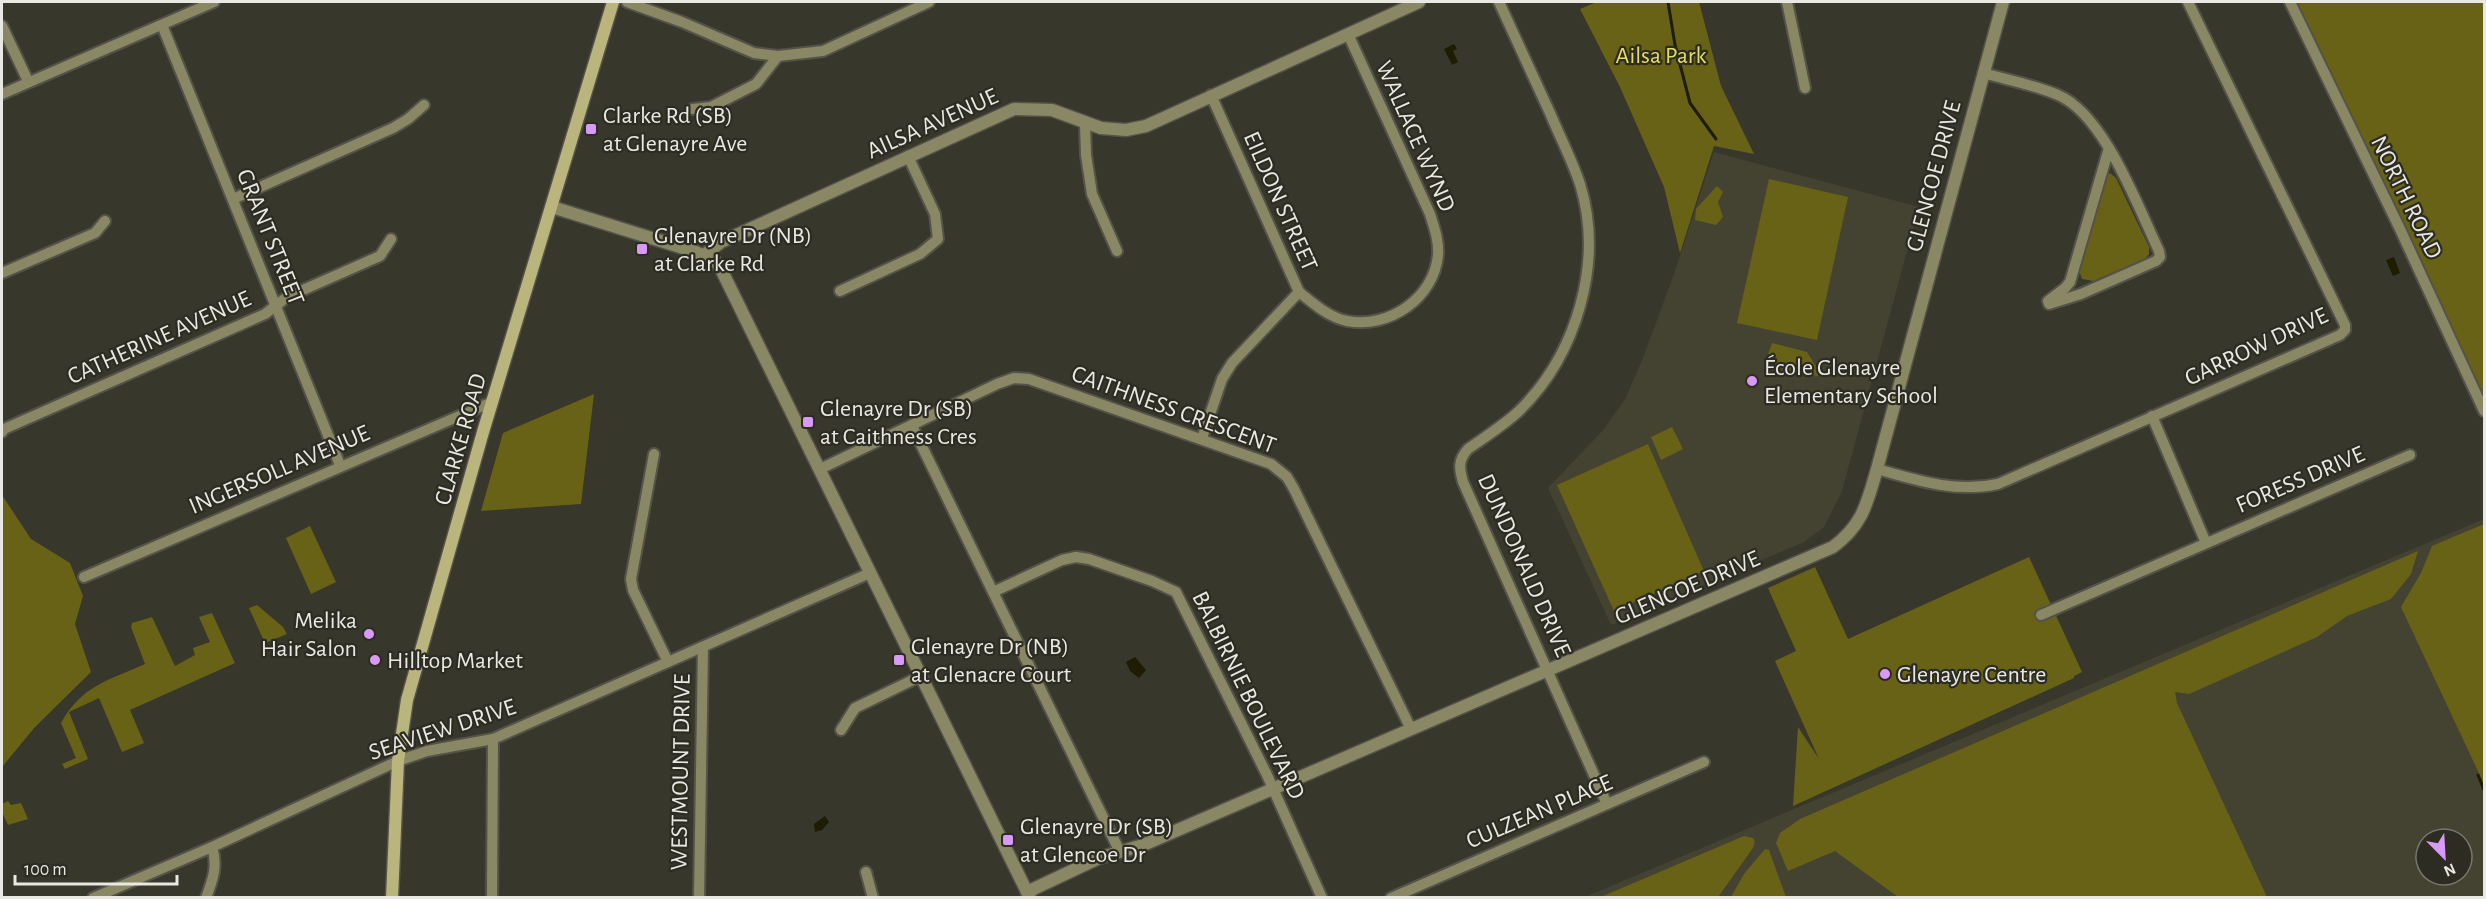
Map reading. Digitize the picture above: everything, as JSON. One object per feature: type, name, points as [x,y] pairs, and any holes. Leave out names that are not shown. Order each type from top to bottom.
[{"type":"main road","name":"CLARKE ROAD","points":[[392,897],[398,761],[407,700],[492,402],[613,2]]},
{"type":"street","points":[[2,94],[214,2]]},
{"type":"street","points":[[627,2],[682,22],[754,53],[778,56],[823,51],[929,2]]},
{"type":"street","name":"AILSA AVENUE","points":[[703,256],[721,242],[1014,109],[1052,110],[1085,124],[1126,130],[1146,126],[1419,2]]},
{"type":"street","name":"DUNDONALD DRIVE","points":[[1499,2],[1580,186],[1589,237],[1588,264],[1580,306],[1570,338],[1557,361],[1519,411],[1461,457],[1459,467],[1468,492],[1607,804]]},
{"type":"street","points":[[1787,2],[1805,88]]},
{"type":"street","name":"GLENCOE DRIVE","points":[[1028,895],[1099,858],[1143,845],[1833,547],[1855,528],[1864,512],[1877,469],[2003,2]]},
{"type":"street","name":"GARROW DRIVE","points":[[1877,469],[1958,488],[1977,488],[1998,483],[2340,335],[2345,330],[2341,315],[2188,2]]},
{"type":"street","name":"NORTH ROAD","points":[[2289,2],[2400,229],[2484,411]]},
{"type":"street","name":"GRANT STREET","points":[[162,25],[340,465]]},
{"type":"street","points":[[2,26],[28,81]]},
{"type":"street","name":"WALLACE WYND","points":[[1299,291],[1320,310],[1345,320],[1366,322],[1386,318],[1402,310],[1422,293],[1435,270],[1438,253],[1436,233],[1430,214],[1348,34]]},
{"type":"street","points":[[693,110],[711,107],[756,84],[778,56]]},
{"type":"street","points":[[1983,73],[2059,95],[2077,106],[2090,118],[2109,148],[2159,251],[2160,257],[2156,261],[2081,294],[2049,304],[2048,301],[2070,282],[2109,148]]},
{"type":"street","name":"EILDON STREET","points":[[1202,438],[1222,379],[1232,363],[1299,291],[1211,95]]},
{"type":"street","points":[[233,199],[393,128],[424,105]]},
{"type":"street","points":[[1085,124],[1086,155],[1092,194],[1117,251]]},
{"type":"street","points":[[840,291],[920,254],[938,239],[935,214],[908,156]]},
{"type":"street","points":[[552,207],[703,256],[716,262],[723,272],[1028,895]]},
{"type":"street","points":[[2,273],[95,233],[105,221]]},
{"type":"street","name":"CATHERINE AVENUE","points":[[2,432],[4,429],[265,314],[287,297],[380,256],[391,239]]},
{"type":"street","name":"CAITHNESS CRESCENT","points":[[820,469],[1014,378],[1029,379],[1271,464],[1287,477],[1411,729]]},
{"type":"street","name":"INGERSOLL AVENUE","points":[[84,577],[340,465],[492,402]]},
{"type":"street","points":[[2152,416],[2206,543]]},
{"type":"street","points":[[912,426],[1120,852]]},
{"type":"street","points":[[654,454],[631,579],[633,590],[668,662]]},
{"type":"street","name":"FORESS DRIVE","points":[[2041,615],[2410,455]]},
{"type":"street","name":"BALBIRNIE BOULEVARD","points":[[993,592],[1062,560],[1076,557],[1089,559],[1171,588],[1182,602],[1273,788],[1322,897]]},
{"type":"street","name":"SEAVIEW DRIVE","points":[[93,897],[212,847],[398,761],[427,751],[493,739],[870,573]]},
{"type":"street","name":"WESTMOUNT DRIVE","points":[[699,897],[703,647]]},
{"type":"street","points":[[841,730],[855,708],[921,676]]},
{"type":"street","points":[[492,897],[493,739]]},
{"type":"street","name":"CULZEAN PLACE","points":[[1391,897],[1704,762]]},
{"type":"street","points":[[206,897],[216,870],[212,847]]},
{"type":"street","points":[[866,872],[873,897]]},
{"type":"shaded area","points":[[1454,44],[1457,49],[1453,51],[1458,62],[1452,65],[1444,49]]},
{"type":"shaded area","name":"École Glenayre Elementary School","points":[[1714,152],[1919,207],[1842,491],[1824,527],[1804,542],[1611,625],[1548,488],[1605,428],[1625,399],[1674,274]]},
{"type":"shaded area","points":[[2394,257],[2400,273],[2393,276],[2386,260]]},
{"type":"shaded area","points":[[2484,519],[2484,897],[1585,897]]},
{"type":"shaded area","points":[[1135,657],[1146,670],[1139,678],[1130,671],[1126,662]]},
{"type":"shaded area","points":[[825,816],[829,822],[822,830],[815,832],[814,824]]},
{"type":"green space","name":"Ailsa Park","points":[[1597,2],[1699,2],[1721,86],[1754,154],[1714,146],[1680,253],[1664,187],[1620,87],[1580,9]]},
{"type":"green space","points":[[2295,2],[2484,2],[2484,401]]},
{"type":"green space","points":[[2110,173],[2116,178],[2149,247],[2149,254],[2145,259],[2093,281],[2082,279],[2078,267],[2105,177]]},
{"type":"green space","points":[[1769,179],[1848,197],[1817,340],[1737,323]]},
{"type":"green space","points":[[1717,186],[1723,192],[1718,202],[1723,217],[1716,225],[1695,220],[1696,209]]},
{"type":"green space","points":[[1772,343],[1807,352],[1815,365],[1820,367],[1818,376],[1775,367],[1775,356],[1768,354]]},
{"type":"green space","points":[[594,394],[581,504],[481,511],[503,433]]},
{"type":"green space","points":[[1672,427],[1683,449],[1661,460],[1651,437]]},
{"type":"green space","points":[[1648,444],[1704,571],[1614,611],[1557,485]]},
{"type":"green space","points":[[2,495],[31,539],[70,563],[83,596],[75,624],[91,672],[35,727],[2,767]]},
{"type":"green space","points":[[2484,524],[2484,784],[2401,607],[2421,573],[2432,546]]},
{"type":"green space","points":[[310,526],[336,582],[311,594],[286,538]]},
{"type":"green space","points":[[2418,551],[2411,574],[2391,599],[2347,616],[2317,637],[2189,694],[2175,692],[2177,703],[2267,897],[1898,897],[1835,851],[1788,871],[1776,843],[1780,833],[1800,819]]},
{"type":"green space","points":[[2029,557],[2082,672],[2074,678],[1793,806],[1798,727],[1819,759],[1775,661],[1796,651],[1768,588],[1815,567],[1848,639]]},
{"type":"green space","points":[[257,605],[283,627],[287,634],[265,643],[249,608]]},
{"type":"green space","points":[[212,613],[235,663],[130,710],[144,743],[122,752],[99,698],[69,712],[88,759],[65,769],[62,764],[76,758],[61,723],[69,710],[87,692],[145,664],[131,627],[132,623],[152,617],[175,666],[195,655],[193,648],[210,642],[199,617]]},
{"type":"green space","points":[[8,801],[11,805],[21,803],[28,819],[8,825],[2,812],[2,804]]},
{"type":"green space","points":[[1744,836],[1753,838],[1755,842],[1753,848],[1718,897],[1601,897]]},
{"type":"green space","points":[[1765,849],[1769,850],[1786,897],[1731,897],[1744,874]]},
{"type":"waterway","points":[[1668,2],[1675,45],[1690,103],[1716,139]]},
{"type":"waterway","points":[[2478,775],[2484,790]]},
{"type":"place","name":"Clarke Rd (SB) at Glenayre Ave","points":[[591,129]]},
{"type":"place","name":"Glenayre Dr (NB) at Clarke Rd","points":[[642,249]]},
{"type":"place","name":"École Glenayre Elementary School","points":[[1752,381]]},
{"type":"place","name":"Glenayre Dr (SB) at Caithness Cres","points":[[808,422]]},
{"type":"place","name":"Melika Hair Salon","points":[[369,634]]},
{"type":"place","name":"Hilltop Market","points":[[375,660]]},
{"type":"place","name":"Glenayre Dr (NB) at Glenacre Court","points":[[899,660]]},
{"type":"place","name":"Glenayre Centre","points":[[1885,674]]},
{"type":"place","name":"Glenayre Dr (SB) at Glencoe Dr","points":[[1008,840]]}]
